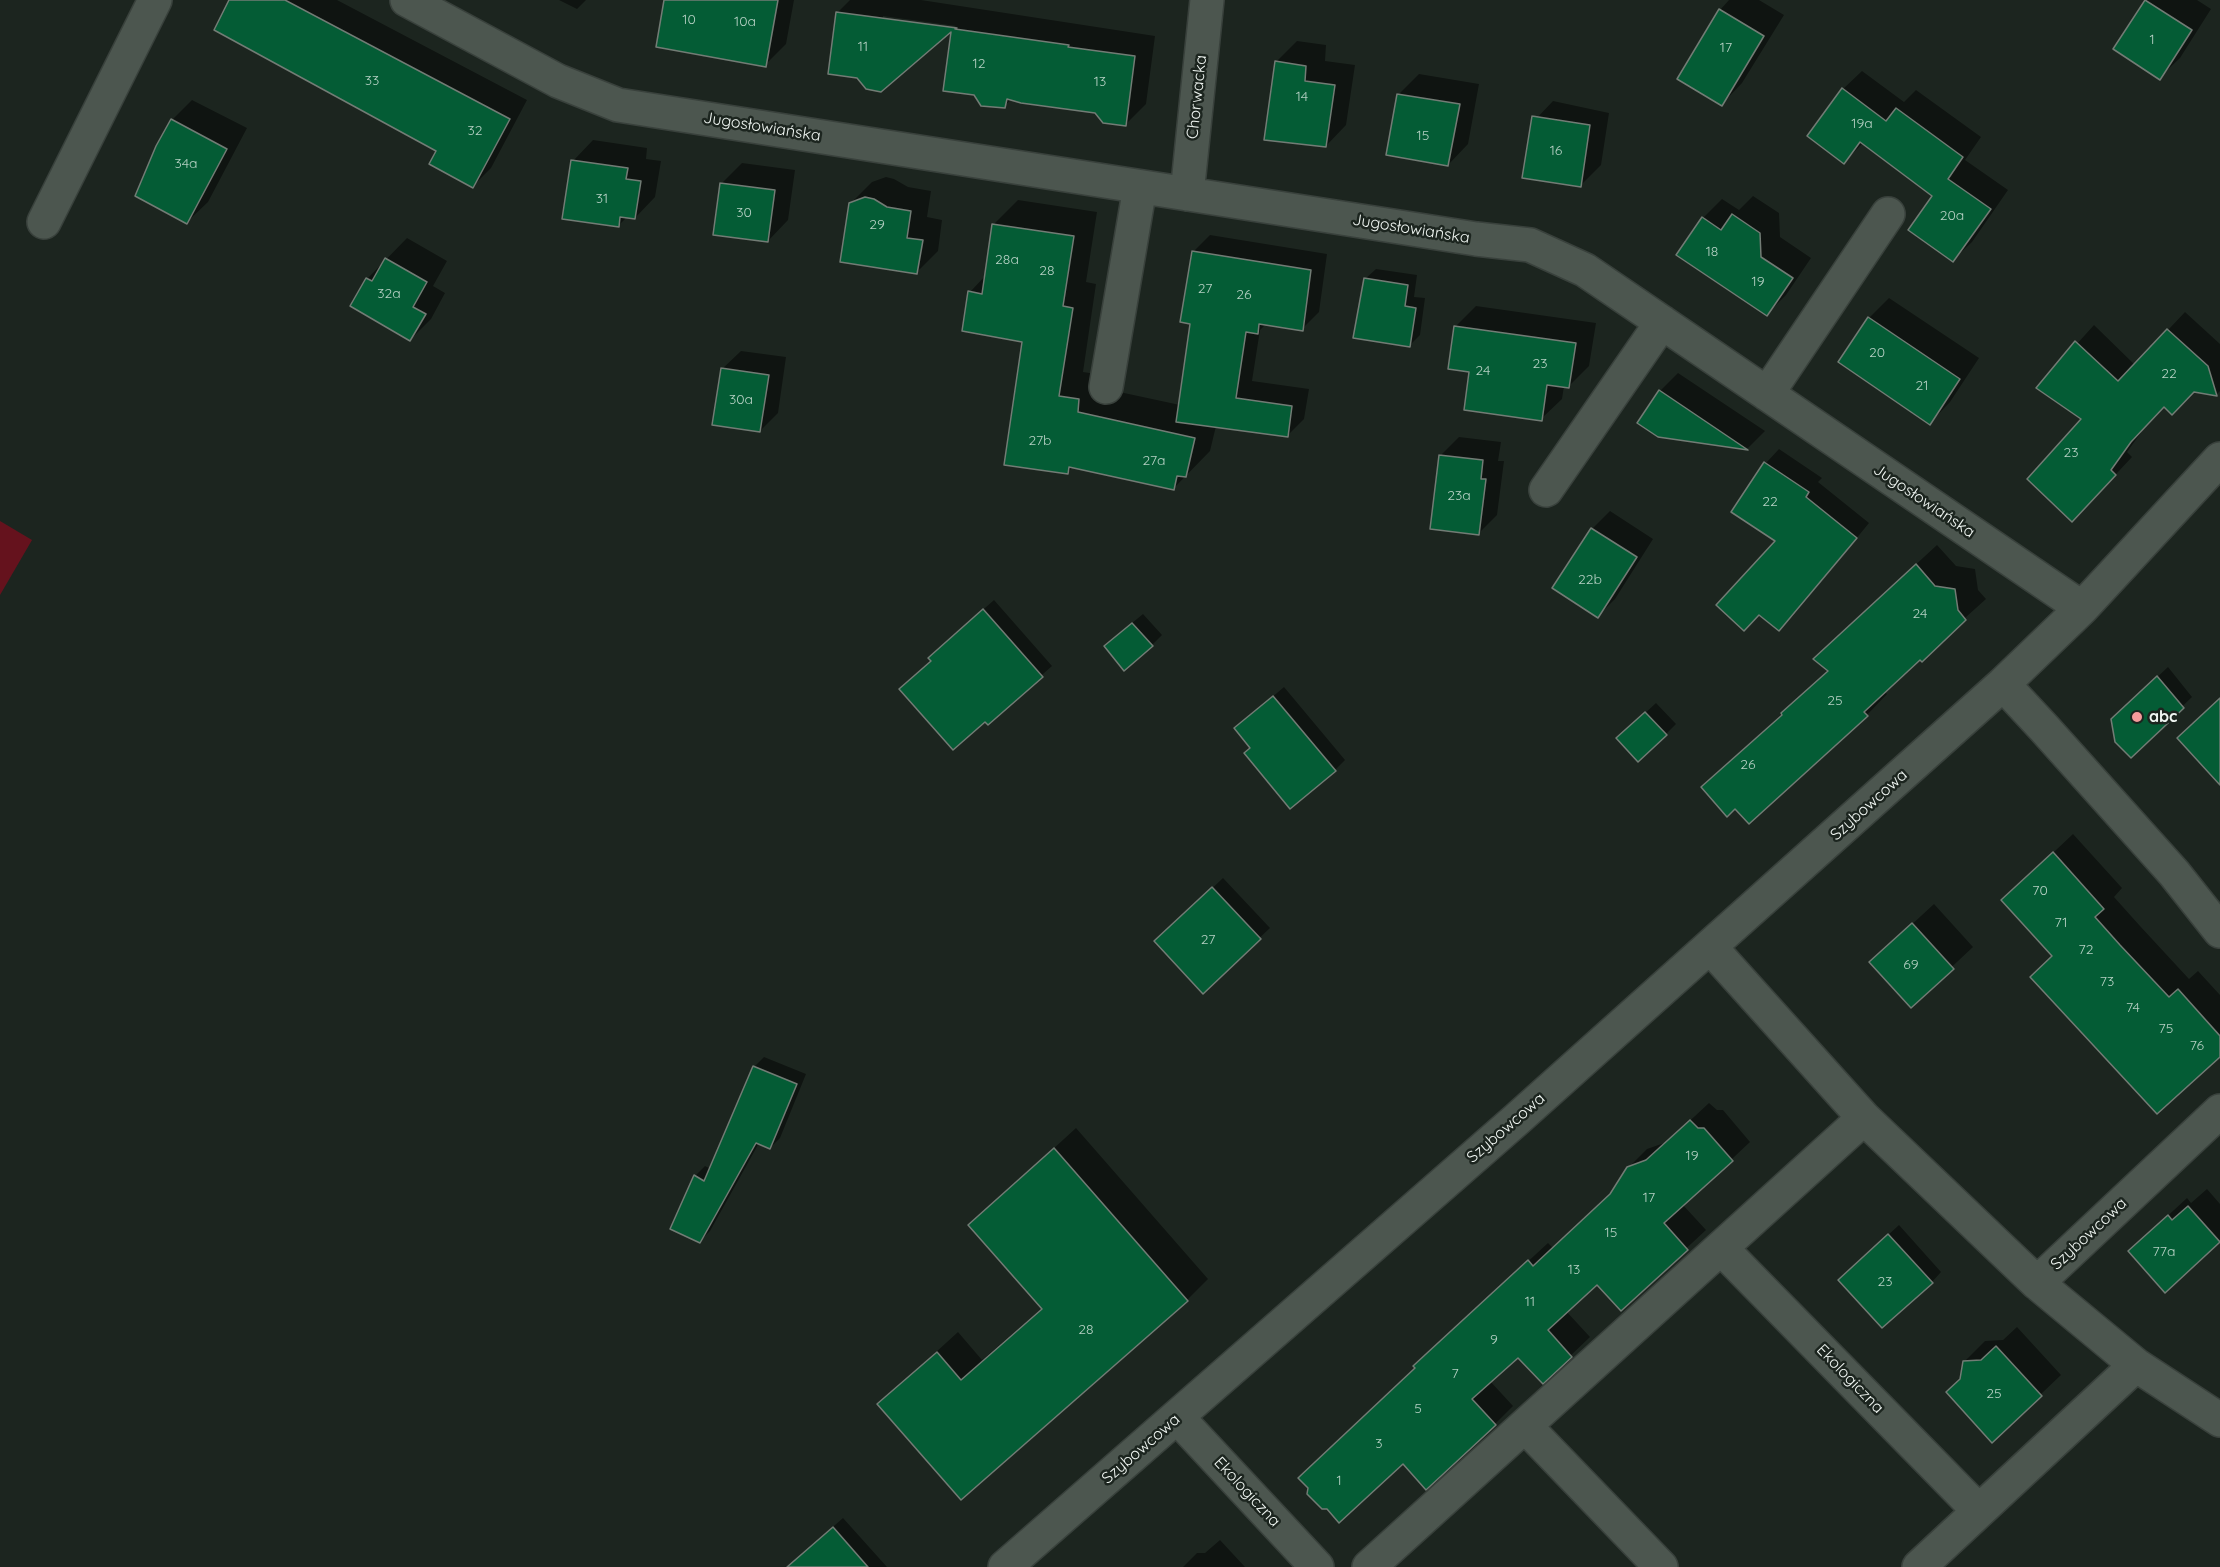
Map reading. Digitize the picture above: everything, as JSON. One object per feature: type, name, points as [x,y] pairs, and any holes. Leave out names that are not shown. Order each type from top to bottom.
[{"type":"street","points":[[44,222],[155,0]]},
{"type":"street","name":"Jugosłowiańska","points":[[406,0],[558,81],[618,105],[1476,239],[1530,245],[1585,270],[2082,608]]},
{"type":"street","name":"Chorwacka","points":[[1187,194],[1208,0]]},
{"type":"street","points":[[1106,387],[1140,187]]},
{"type":"street","points":[[1767,394],[1888,214]]},
{"type":"street","points":[[1546,490],[1662,322]]},
{"type":"street","name":"Szybowcowa","points":[[1005,1567],[1178,1418],[1711,948],[2003,684],[2082,608],[2220,459]]},
{"type":"street","points":[[2003,684],[2174,873],[2220,931]]},
{"type":"street","points":[[1711,948],[1864,1118],[2037,1283],[2136,1365],[2220,1420]]},
{"type":"street","name":"Szybowcowa","points":[[2037,1283],[2220,1111]]},
{"type":"street","points":[[1369,1567],[1864,1118]]},
{"type":"street","name":"Ekologiczna","points":[[1721,1248],[1978,1510]]},
{"type":"street","points":[[1919,1567],[2136,1365]]},
{"type":"street","name":"Ekologiczna","points":[[1178,1418],[1317,1567]]},
{"type":"street","points":[[1525,1426],[1661,1567]]},
{"type":"shaded area","points":[[0,521],[32,540],[0,595]]},
{"type":"building","points":[[229,0],[285,0],[510,119],[473,188],[429,164],[436,151],[214,30]]},
{"type":"building","points":[[664,0],[778,0],[766,67],[656,47]]},
{"type":"building","points":[[2145,0],[2192,30],[2160,80],[2113,49]]},
{"type":"building","points":[[1719,9],[1764,36],[1722,106],[1677,79]]},
{"type":"building","points":[[836,12],[1135,56],[1126,126],[1103,123],[1095,113],[1007,99],[1005,108],[981,106],[974,95],[943,91],[951,32],[881,92],[866,89],[857,78],[828,74]]},
{"type":"building","points":[[1275,61],[1306,66],[1305,81],[1335,85],[1326,147],[1264,140]]},
{"type":"building","points":[[1842,88],[1886,121],[1896,108],[1963,157],[1948,179],[1991,209],[1953,262],[1908,230],[1932,196],[1860,142],[1844,164],[1807,136]]},
{"type":"building","points":[[1397,94],[1460,104],[1448,166],[1386,155]]},
{"type":"building","points":[[1532,116],[1590,125],[1581,187],[1522,178]]},
{"type":"building","points":[[171,119],[227,149],[187,224],[135,196],[156,146]]},
{"type":"building","points":[[571,160],[628,168],[626,179],[641,181],[635,219],[620,217],[619,227],[562,219]]},
{"type":"building","points":[[720,183],[775,190],[768,242],[713,235]]},
{"type":"building","points":[[865,197],[874,199],[887,207],[911,211],[907,238],[923,240],[917,274],[840,262],[849,203]]},
{"type":"building","points":[[1732,214],[1760,233],[1761,257],[1793,278],[1767,316],[1676,255],[1702,217],[1721,230]]},
{"type":"building","points":[[992,224],[1074,236],[1063,306],[1073,308],[1059,396],[1079,399],[1078,412],[1195,438],[1186,477],[1177,476],[1174,490],[1069,467],[1068,474],[1004,465],[1022,342],[962,331],[968,291],[982,294]]},
{"type":"building","points":[[1192,251],[1311,270],[1303,331],[1259,324],[1258,334],[1246,332],[1236,398],[1292,406],[1288,437],[1176,422],[1190,324],[1180,322]]},
{"type":"building","points":[[385,258],[427,282],[413,307],[426,314],[410,341],[350,306],[366,278],[372,281]]},
{"type":"building","points":[[1364,278],[1408,285],[1405,306],[1416,308],[1410,347],[1353,338]]},
{"type":"building","points":[[1868,317],[1960,379],[1930,425],[1838,362]]},
{"type":"building","points":[[1454,326],[1576,343],[1569,388],[1547,385],[1542,421],[1464,410],[1469,372],[1448,369]]},
{"type":"building","points":[[2167,329],[2208,366],[2217,396],[2194,392],[2172,415],[2164,407],[2131,442],[2111,470],[2116,475],[2072,522],[2027,479],[2081,419],[2036,388],[2075,341],[2118,381]]},
{"type":"building","points":[[721,368],[769,375],[760,432],[712,425]]},
{"type":"building","points":[[1659,390],[1748,450],[1658,437],[1637,423]]},
{"type":"building","points":[[1439,455],[1483,460],[1481,479],[1486,479],[1479,535],[1430,529]]},
{"type":"building","points":[[1764,462],[1809,492],[1806,497],[1857,538],[1779,631],[1759,615],[1744,631],[1716,605],[1775,541],[1731,512]]},
{"type":"building","points":[[1591,528],[1637,557],[1598,618],[1552,588]]},
{"type":"building","points":[[1916,564],[1935,586],[1955,589],[1958,610],[1966,620],[1864,712],[1868,716],[1749,824],[1735,809],[1727,817],[1701,787],[1828,671],[1813,659]]},
{"type":"building","points":[[983,609],[1043,677],[988,725],[985,722],[953,750],[899,689],[931,661],[928,658]]},
{"type":"building","points":[[1132,623],[1153,646],[1124,671],[1104,646]]},
{"type":"building","points":[[2157,676],[2184,708],[2131,758],[2115,742],[2111,719]]},
{"type":"building","points":[[1273,696],[1336,771],[1290,809],[1244,753],[1250,748],[1234,728]]},
{"type":"building","points":[[2220,698],[2220,785],[2177,738]]},
{"type":"building","points":[[1645,712],[1667,735],[1638,762],[1616,738]]},
{"type":"building","points":[[2053,852],[2104,909],[2095,917],[2120,945],[2169,997],[2178,989],[2220,1036],[2220,1057],[2157,1114],[2030,977],[2052,956],[2001,900]]},
{"type":"building","points":[[1212,887],[1261,939],[1203,994],[1154,941]]},
{"type":"building","points":[[1912,923],[1954,969],[1911,1008],[1869,962]]},
{"type":"building","points":[[753,1066],[797,1084],[770,1149],[756,1143],[700,1243],[670,1229],[694,1175],[704,1181]]},
{"type":"building","points":[[1690,1120],[1698,1128],[1704,1128],[1733,1161],[1664,1223],[1688,1250],[1621,1311],[1597,1285],[1548,1330],[1572,1357],[1543,1384],[1518,1358],[1472,1399],[1496,1425],[1426,1490],[1403,1464],[1339,1523],[1327,1509],[1322,1509],[1307,1494],[1308,1488],[1298,1478],[1415,1368],[1413,1366],[1528,1260],[1533,1266],[1610,1194],[1627,1167],[1646,1160]]},
{"type":"building","points":[[1054,1148],[1188,1301],[961,1500],[877,1404],[937,1352],[961,1380],[1042,1309],[968,1225]]},
{"type":"building","points":[[2188,1206],[2220,1242],[2165,1293],[2128,1251],[2168,1215],[2172,1220]]},
{"type":"building","points":[[1888,1234],[1933,1283],[1882,1328],[1838,1280]]},
{"type":"building","points":[[1996,1346],[2042,1396],[1992,1443],[1946,1392],[1960,1379],[1963,1361],[1981,1360]]},
{"type":"building","points":[[833,1527],[868,1567],[787,1567]]},
{"type":"place","name":"abc","points":[[2137,717]]}]
